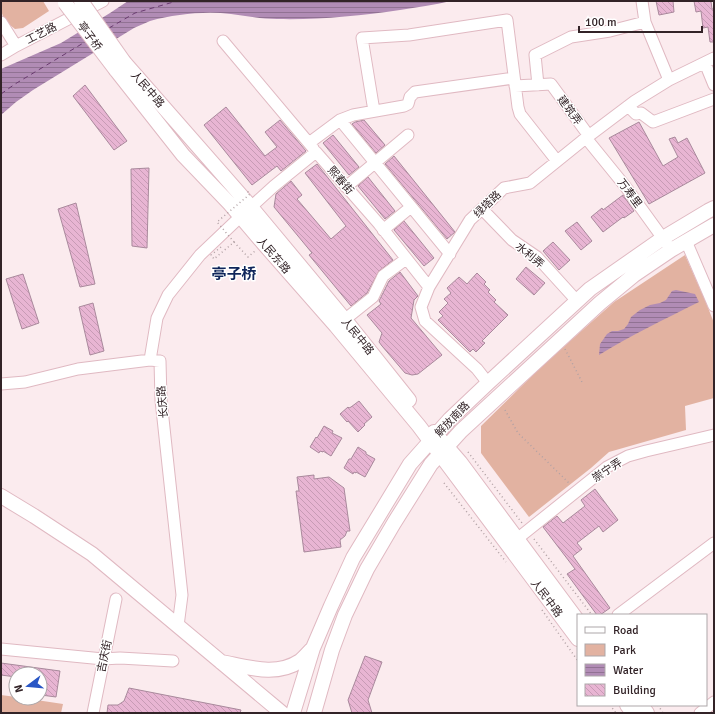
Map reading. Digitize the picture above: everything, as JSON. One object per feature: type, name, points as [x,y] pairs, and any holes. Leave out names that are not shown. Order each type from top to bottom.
[{"type":"main road","points":[[81,1],[120,66]]},
{"type":"main road","name":"亭子桥","points":[[64,2],[120,66]]},
{"type":"main road","name":"人民中路","points":[[120,66],[251,207],[341,323]]},
{"type":"main road","name":"人民东路","points":[[120,66],[183,155],[341,323],[414,420],[433,439]]},
{"type":"main road","name":"解放南路","points":[[293,713],[313,648],[353,558],[410,464],[450,419],[590,290],[662,238],[708,210],[714,208]]},
{"type":"main road","name":"解放南路","points":[[314,713],[332,650],[345,615],[366,569],[431,464],[461,431],[600,303],[634,275],[670,250],[714,225]]},
{"type":"main road","name":"人民中路","points":[[433,439],[577,638]]},
{"type":"main road","name":"人民中路","points":[[443,451],[460,462],[577,620]]},
{"type":"main road","points":[[1,496],[92,554],[282,713]]},
{"type":"main road","points":[[220,661],[262,670],[284,669],[301,660],[313,648]]},
{"type":"street","name":"工艺路","points":[[1,55],[103,1]]},
{"type":"street","points":[[642,1],[645,22],[669,80]]},
{"type":"street","points":[[374,111],[362,38],[409,35],[507,20],[520,114],[557,161]]},
{"type":"street","points":[[1,22],[16,46]]},
{"type":"street","points":[[309,143],[340,120],[353,115],[404,106],[408,104],[410,97],[415,92],[515,82],[538,85],[535,55],[571,37],[610,31],[645,22]]},
{"type":"street","name":"熙春街","points":[[223,42],[383,230],[429,287]]},
{"type":"street","points":[[710,60],[714,85]]},
{"type":"street","name":"绿塔路","points":[[488,383],[477,370],[425,321],[421,307],[429,287],[470,220],[504,188],[530,183],[635,101],[669,80],[710,60]]},
{"type":"street","name":"建筑弄","points":[[538,85],[551,84],[588,137]]},
{"type":"street","points":[[628,106],[636,114],[641,113],[653,122],[714,99]]},
{"type":"street","points":[[340,120],[450,254]]},
{"type":"street","points":[[346,186],[408,135]]},
{"type":"street","name":"万寿里","points":[[588,137],[626,186],[670,250]]},
{"type":"street","points":[[1,384],[25,382],[78,370],[150,360],[157,318],[168,295],[200,255],[274,186],[316,152]]},
{"type":"street","points":[[383,230],[411,207]]},
{"type":"street","name":"水利弄","points":[[482,209],[512,240],[536,257],[577,301]]},
{"type":"street","points":[[686,241],[714,306]]},
{"type":"street","points":[[341,323],[373,297],[383,276],[406,259]]},
{"type":"street","name":"长庆路","points":[[150,360],[160,361],[161,400],[182,595],[178,626]]},
{"type":"street","name":"崇宁弄","points":[[517,540],[607,467],[628,456],[714,435]]},
{"type":"street","points":[[619,614],[714,543]]},
{"type":"street","name":"吉庆街","points":[[93,713],[116,599]]},
{"type":"street","points":[[1,649],[103,659],[120,658],[172,661]]},
{"type":"street","points":[[700,713],[714,702]]},
{"type":"path","points":[[246,190],[250,194],[217,222],[248,257]]},
{"type":"path","points":[[221,247],[211,255],[214,259],[234,242]]},
{"type":"path","points":[[561,340],[582,382]]},
{"type":"path","points":[[505,410],[518,433],[577,490]]},
{"type":"path","points":[[444,483],[506,562]]},
{"type":"path","name":"人民中路","points":[[538,605],[577,661]]},
{"type":"green space","points":[[1,1],[43,1],[49,11],[23,28],[15,29],[4,17]]},
{"type":"green space","points":[[685,255],[714,323],[714,398],[685,406],[686,430],[609,452],[529,517],[481,453],[481,426],[542,366],[614,302]]},
{"type":"green space","points":[[1,695],[8,696],[8,706],[48,706],[48,702],[63,704],[61,713],[1,713]]},
{"type":"water","points":[[128,1],[451,1],[354,16],[271,19],[231,14],[201,13],[180,15],[150,21],[134,28],[33,90],[1,115],[1,69],[61,43]]},
{"type":"water","points":[[676,290],[695,294],[699,302],[636,334],[599,355],[600,344],[607,334],[612,331],[624,329],[631,317],[640,310],[666,300],[672,291]]},
{"type":"building","points":[[656,1],[673,1],[674,12],[659,15]]},
{"type":"building","points":[[694,1],[711,1],[712,9],[714,9],[714,42],[710,42],[708,27],[703,28],[701,11],[696,12]]},
{"type":"building","points":[[85,85],[127,141],[114,150],[73,96]]},
{"type":"building","points":[[226,107],[265,156],[277,147],[265,132],[280,120],[306,151],[281,171],[277,166],[252,185],[204,125]]},
{"type":"building","points":[[364,120],[385,145],[376,153],[352,124]]},
{"type":"building","points":[[639,122],[663,166],[678,157],[669,139],[675,137],[678,143],[687,138],[705,173],[649,204],[609,138]]},
{"type":"building","points":[[333,135],[359,167],[349,175],[323,143]]},
{"type":"building","points":[[394,156],[455,232],[447,239],[385,164]]},
{"type":"building","points":[[317,164],[393,260],[379,271],[367,293],[351,306],[309,255],[312,253],[274,207],[276,194],[291,181],[302,195],[297,199],[331,239],[346,226],[305,173]]},
{"type":"building","points":[[149,168],[147,248],[132,246],[131,169]]},
{"type":"building","points":[[368,177],[395,211],[385,219],[358,186]]},
{"type":"building","points":[[623,195],[634,211],[624,218],[623,217],[603,232],[591,217]]},
{"type":"building","points":[[76,203],[95,284],[80,287],[58,209]]},
{"type":"building","points":[[404,221],[434,258],[424,266],[394,230]]},
{"type":"building","points":[[577,222],[592,241],[581,250],[565,231]]},
{"type":"building","points":[[553,242],[570,260],[559,270],[543,251]]},
{"type":"building","points":[[526,267],[545,283],[534,295],[516,279]]},
{"type":"building","points":[[400,272],[418,296],[414,300],[411,318],[442,355],[418,374],[412,375],[405,373],[379,342],[382,333],[367,315],[381,304],[379,301],[389,281]]},
{"type":"building","points":[[477,273],[486,282],[484,284],[490,290],[488,292],[496,300],[494,302],[508,315],[482,341],[485,343],[476,352],[473,349],[470,352],[438,320],[443,316],[439,312],[448,303],[444,299],[451,293],[447,288],[459,277],[467,284]]},
{"type":"building","points":[[23,274],[39,323],[22,329],[6,279]]},
{"type":"building","points":[[93,303],[104,351],[90,355],[79,307]]},
{"type":"building","points":[[359,401],[372,417],[358,432],[340,414],[348,407],[351,407]]},
{"type":"building","points":[[324,426],[333,431],[332,433],[342,438],[331,456],[323,451],[320,451],[319,453],[310,447]]},
{"type":"building","points":[[358,447],[375,459],[365,477],[356,472],[353,474],[344,468]]},
{"type":"building","points":[[314,475],[314,479],[329,477],[344,488],[350,531],[347,531],[345,536],[340,540],[341,547],[304,552],[296,491],[299,491],[297,477]]},
{"type":"building","points":[[595,489],[618,520],[603,532],[599,526],[577,543],[582,549],[573,556],[610,608],[601,614],[596,614],[567,574],[575,569],[543,527],[557,516],[563,523],[585,506],[581,500]]},
{"type":"building","points":[[365,656],[382,662],[368,700],[372,713],[352,713],[348,700]]},
{"type":"building","points":[[1,663],[23,666],[8,666],[8,676],[1,675]]},
{"type":"building","points":[[48,669],[60,671],[56,697],[48,696]]},
{"type":"building","points":[[129,688],[241,710],[240,713],[107,713],[108,705],[118,705],[124,701]]},
{"type":"ferry route","points":[[109,28],[135,13],[177,1]]},
{"type":"ferry route","points":[[1,94],[85,42]]},
{"type":"district","name":"亭子桥","points":[[234,274]]}]
